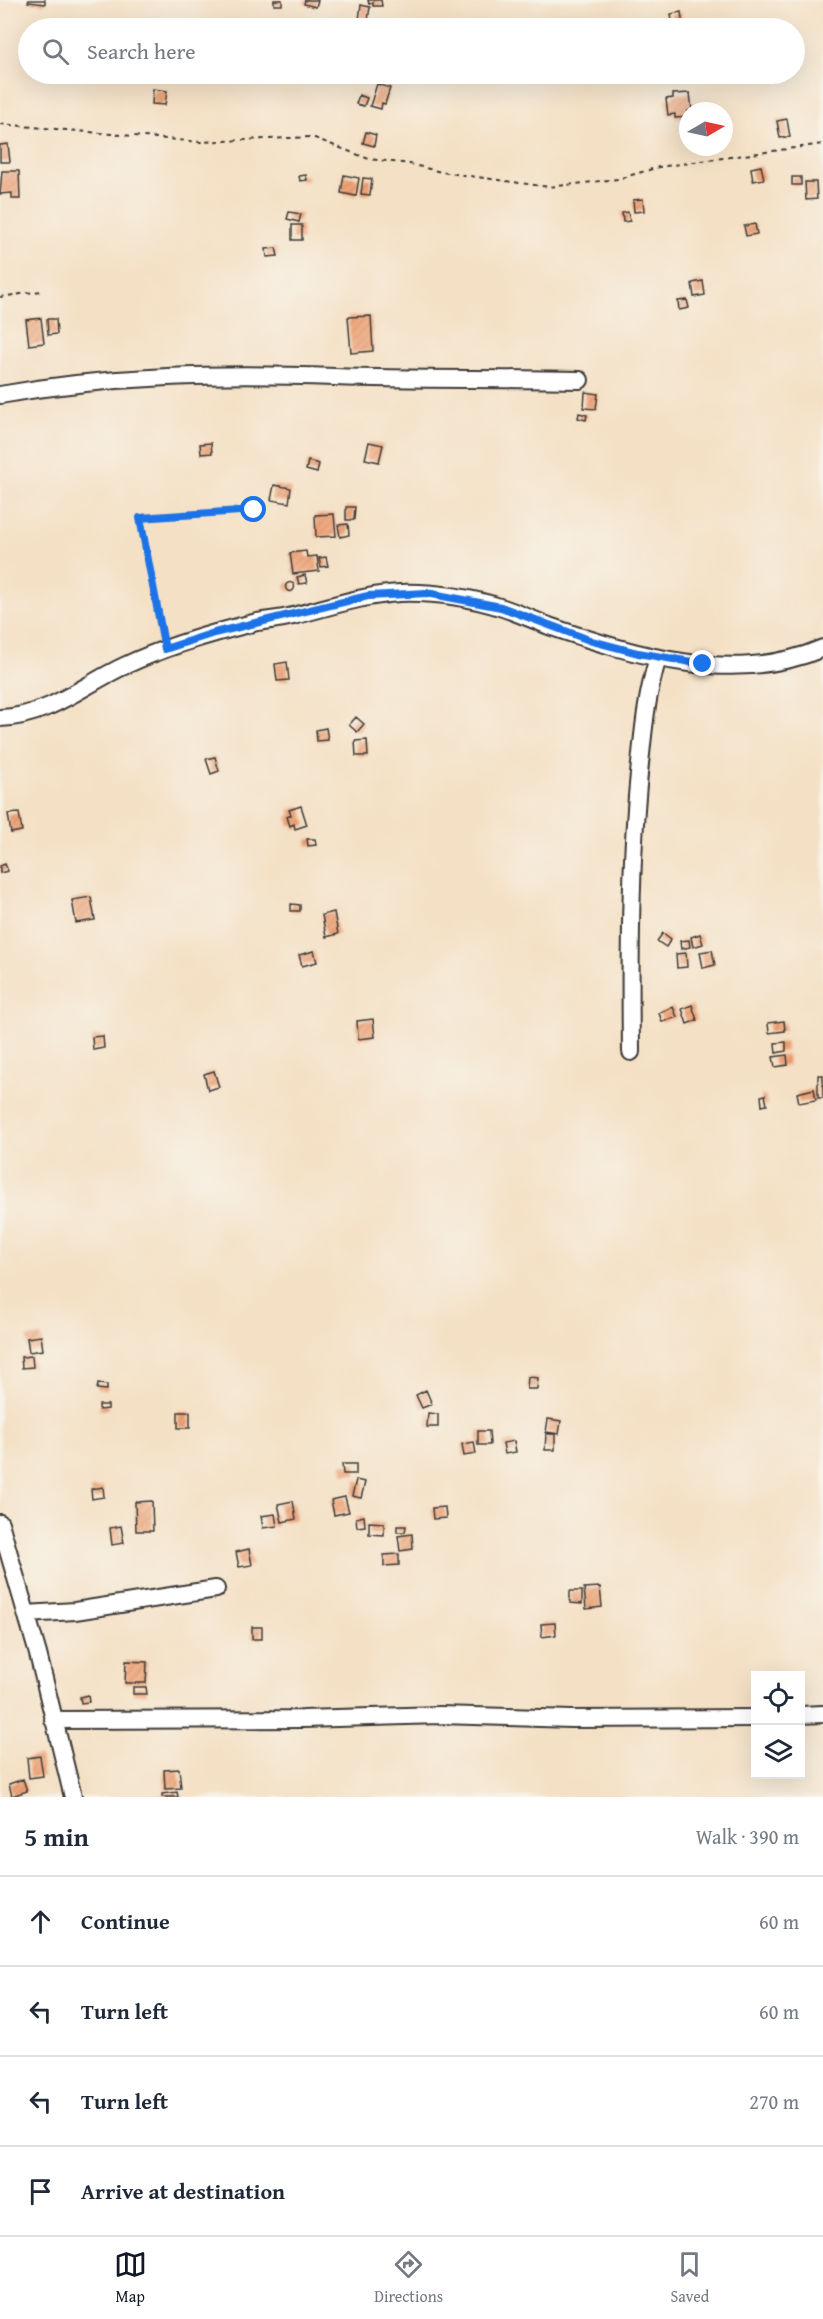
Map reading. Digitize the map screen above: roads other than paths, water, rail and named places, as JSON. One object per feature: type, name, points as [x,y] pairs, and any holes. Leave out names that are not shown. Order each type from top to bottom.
[{"type":"street","points":[[0,395],[73,383],[256,374],[580,380]]},
{"type":"street","points":[[0,718],[18,718],[44,709],[123,666],[165,649],[214,633],[368,596],[427,593],[501,607],[592,641],[658,658],[716,665],[774,664],[823,648]]},
{"type":"street","points":[[631,1052],[630,953],[633,837],[645,712],[658,658]]},
{"type":"street","points":[[0,1523],[73,1797]]},
{"type":"street","points":[[26,1614],[75,1611],[216,1589]]},
{"type":"street","points":[[805,1715],[823,1714]]},
{"type":"street","points":[[53,1720],[303,1719],[440,1715],[571,1719],[751,1718]]}]
